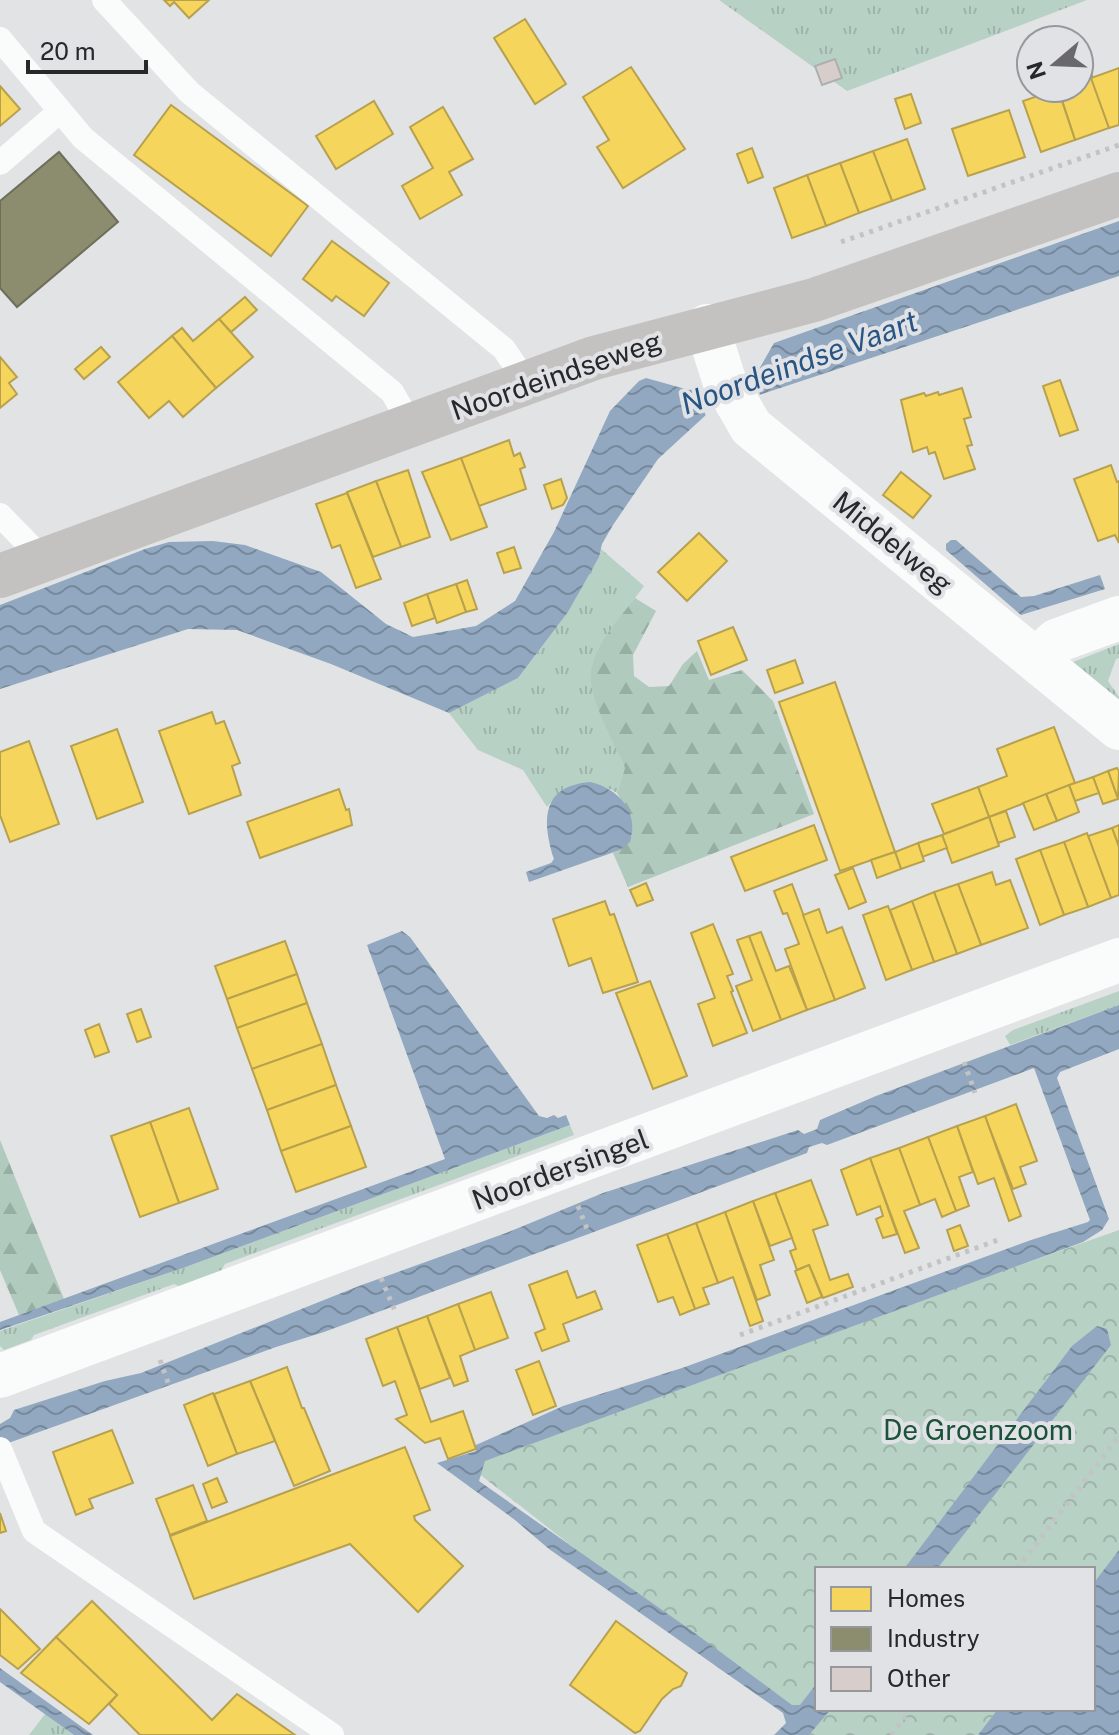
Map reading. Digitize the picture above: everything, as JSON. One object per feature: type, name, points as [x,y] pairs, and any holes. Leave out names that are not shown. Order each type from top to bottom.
[{"type":"street","name":"Noordeindseweg","points":[[0,576],[594,358],[814,300],[1119,194]]},
{"type":"street","name":"Middelweg","points":[[707,326],[730,392],[751,427],[1119,728]]},
{"type":"street","points":[[1037,660],[1056,641],[1119,618]]},
{"type":"street","name":"Noordersingel","points":[[0,1376],[1119,960]]},
{"type":"lane","points":[[104,0],[189,92],[504,349],[526,382]]},
{"type":"lane","points":[[0,39],[83,138],[392,392],[411,425]]},
{"type":"lane","points":[[0,163],[60,111]]},
{"type":"lane","points":[[0,515],[44,560]]},
{"type":"lane","points":[[0,1449],[34,1531],[332,1735]]},
{"type":"path","points":[[962,1059],[975,1093]]},
{"type":"path","points":[[577,1203],[589,1234]]},
{"type":"path","points":[[740,1335],[998,1240]]},
{"type":"path","points":[[380,1275],[395,1311]]},
{"type":"path","points":[[161,1363],[170,1388]]},
{"type":"path","points":[[1019,1567],[1119,1436]]},
{"type":"path","points":[[891,1735],[909,1711]]},
{"type":"green space","points":[[719,0],[1087,0],[1024,24],[1015,24],[1015,27],[847,91]]},
{"type":"green space","points":[[601,549],[644,586],[607,636],[595,698],[625,768],[617,793],[610,789],[554,799],[547,807],[523,770],[478,750],[449,713],[518,678],[568,612]]},
{"type":"green space","points":[[635,598],[656,611],[633,655],[634,676],[649,687],[669,686],[683,664],[697,651],[709,680],[742,670],[773,701],[814,814],[628,887],[613,853],[620,850],[632,836],[631,817],[617,793],[625,768],[598,708],[591,673],[602,643]]},
{"type":"green space","points":[[1119,644],[1119,658],[1108,681],[1119,697],[1119,707],[1068,664]]},
{"type":"green space","points":[[1119,991],[1119,1005],[1010,1045],[1005,1036],[1013,1030]]},
{"type":"green space","points":[[570,1125],[574,1135],[225,1264],[211,1288],[196,1294],[174,1284],[34,1335],[31,1340],[4,1350],[0,1346],[0,1331],[183,1268]]},
{"type":"green space","points":[[0,1140],[64,1299],[19,1315],[0,1270]]},
{"type":"green space","name":"De Groenzoom","points":[[1119,1230],[1119,1735],[790,1735],[801,1725],[464,1462]]},
{"type":"green space","points":[[45,1714],[74,1735],[29,1735]]},
{"type":"water","name":"Noordeindse Vaart","points":[[1119,221],[1119,276],[707,414],[658,459],[613,525],[568,612],[518,678],[449,713],[331,664],[237,630],[188,629],[0,689],[0,605],[169,542],[213,541],[245,545],[321,572],[386,624],[413,637],[476,626],[515,601],[554,532],[610,411],[639,381],[646,378],[689,390],[752,375],[758,371],[774,343]]},
{"type":"water","points":[[956,540],[1021,597],[1034,596],[1100,575],[1105,589],[1021,615],[946,550],[946,544]]},
{"type":"water","points":[[590,782],[609,790],[624,803],[632,821],[630,842],[620,850],[529,882],[526,872],[554,859],[547,819],[554,798],[562,790]]},
{"type":"water","points":[[402,931],[410,937],[539,1116],[547,1118],[554,1115],[558,1118],[566,1115],[570,1125],[183,1268],[0,1330],[0,1322],[445,1159],[367,945]]},
{"type":"water","points":[[1119,1005],[1119,1049],[1060,1072],[1057,1078],[1109,1219],[1102,1230],[1083,1242],[485,1461],[479,1481],[792,1705],[800,1705],[815,1686],[815,1711],[829,1711],[809,1735],[774,1735],[786,1723],[783,1713],[549,1549],[437,1463],[476,1451],[476,1445],[563,1406],[685,1367],[1088,1222],[1090,1220],[1034,1068],[827,1145],[822,1143],[809,1147],[807,1153],[324,1332],[0,1446],[0,1424],[10,1418],[14,1410],[141,1373],[603,1193],[798,1130],[804,1134],[817,1129],[820,1120]]},
{"type":"water","points":[[1097,1326],[1107,1329],[1111,1345],[939,1567],[906,1567],[1072,1346]]},
{"type":"water","points":[[1119,1550],[1119,1735],[978,1735],[996,1711],[1095,1711],[1095,1581]]},
{"type":"water","points":[[0,1668],[93,1735],[74,1735],[0,1682]]},
{"type":"pier","points":[[753,373],[760,395],[706,416],[694,388]]},
{"type":"building: Homes","points":[[164,0],[209,0],[189,18],[174,2],[170,6]]},
{"type":"building: Homes","points":[[525,19],[566,84],[535,104],[494,38]]},
{"type":"building: Homes","points":[[631,67],[685,149],[623,188],[597,147],[609,140],[583,97]]},
{"type":"building: Homes","points":[[1119,68],[1119,125],[1109,128],[1095,89],[1095,77]]},
{"type":"building: Homes","points":[[1095,85],[1109,128],[1075,140],[1063,104],[1095,104]]},
{"type":"building: Homes","points":[[0,86],[20,109],[0,126]]},
{"type":"building: Homes","points":[[911,94],[921,123],[905,129],[895,99]]},
{"type":"building: Homes","points":[[374,101],[393,134],[336,169],[316,136]]},
{"type":"building: Homes","points":[[1024,104],[1063,104],[1075,140],[1041,152]]},
{"type":"building: Homes","points":[[171,105],[308,206],[271,256],[134,155]]},
{"type":"building: Homes","points":[[443,107],[473,159],[449,172],[462,195],[420,219],[402,186],[433,168],[410,127]]},
{"type":"building: Homes","points":[[1009,110],[1025,157],[968,176],[952,129]]},
{"type":"building: Homes","points":[[907,139],[925,189],[892,201],[873,151]]},
{"type":"building: Homes","points":[[752,148],[763,177],[748,183],[737,154]]},
{"type":"building: Homes","points":[[873,151],[892,201],[859,213],[840,163]]},
{"type":"building: Homes","points":[[840,163],[859,213],[826,226],[807,175]]},
{"type":"building: Homes","points":[[807,175],[826,226],[792,238],[774,188]]},
{"type":"building: Homes","points":[[332,241],[389,283],[364,316],[336,296],[332,301],[303,279]]},
{"type":"building: Homes","points":[[245,297],[257,310],[231,332],[219,319]]},
{"type":"building: Homes","points":[[219,319],[253,357],[216,388],[172,336],[182,328],[193,341]]},
{"type":"building: Homes","points":[[172,336],[216,388],[183,417],[169,401],[149,418],[118,382]]},
{"type":"building: Homes","points":[[101,347],[110,357],[84,379],[75,369]]},
{"type":"building: Homes","points":[[0,357],[17,377],[9,383],[17,394],[0,408]]},
{"type":"building: Homes","points":[[1060,380],[1078,430],[1060,436],[1043,386]]},
{"type":"building: Homes","points":[[962,388],[971,417],[964,419],[972,445],[967,446],[975,469],[944,479],[935,452],[929,454],[927,447],[913,452],[901,400],[924,393],[926,396],[938,392],[939,395]]},
{"type":"building: Homes","points":[[509,440],[514,456],[520,453],[525,467],[520,469],[526,489],[479,506],[461,458]]},
{"type":"building: Homes","points":[[461,458],[487,527],[451,540],[422,472]]},
{"type":"building: Homes","points":[[1111,465],[1119,481],[1119,543],[1115,535],[1098,541],[1074,479]]},
{"type":"building: Homes","points":[[408,470],[430,537],[401,547],[376,481]]},
{"type":"building: Homes","points":[[901,472],[931,496],[913,518],[883,495]]},
{"type":"building: Homes","points":[[561,479],[567,498],[563,505],[552,509],[544,485]]},
{"type":"building: Homes","points":[[376,481],[401,547],[373,557],[347,492]]},
{"type":"building: Homes","points":[[347,493],[381,579],[356,588],[340,545],[332,548],[316,504]]},
{"type":"building: Homes","points":[[699,533],[727,561],[687,601],[658,572]]},
{"type":"building: Homes","points":[[514,547],[521,568],[504,573],[497,553]]},
{"type":"building: Homes","points":[[467,580],[477,609],[466,612],[456,584]]},
{"type":"building: Homes","points":[[456,584],[466,612],[437,623],[427,594]]},
{"type":"building: Homes","points":[[427,594],[435,618],[412,626],[404,603]]},
{"type":"building: Homes","points":[[733,627],[747,660],[711,675],[698,641]]},
{"type":"building: Homes","points":[[795,660],[803,683],[775,693],[767,670]]},
{"type":"building: Homes","points":[[835,682],[895,852],[840,871],[779,702]]},
{"type":"building: Homes","points":[[212,712],[216,724],[224,721],[240,763],[232,766],[241,795],[189,814],[159,731]]},
{"type":"building: Homes","points":[[1054,727],[1075,783],[989,817],[978,787],[1007,776],[997,749]]},
{"type":"building: Homes","points":[[117,729],[143,802],[97,819],[71,746]]},
{"type":"building: Homes","points":[[29,741],[59,824],[10,842],[0,815],[0,752]]},
{"type":"building: Homes","points":[[1117,768],[1119,771],[1118,799],[1108,771]]},
{"type":"building: Homes","points":[[1108,771],[1118,799],[1103,804],[1093,777]]},
{"type":"building: Homes","points":[[1093,777],[1099,793],[1075,801],[1069,785]]},
{"type":"building: Homes","points":[[1069,785],[1079,812],[1057,821],[1046,794]]},
{"type":"building: Homes","points":[[978,787],[989,817],[944,834],[932,804]]},
{"type":"building: Homes","points":[[339,789],[346,810],[349,809],[352,825],[260,858],[247,822]]},
{"type":"building: Homes","points":[[1046,794],[1057,821],[1034,830],[1023,803]]},
{"type":"building: Homes","points":[[1006,811],[1015,837],[998,843],[989,817]]},
{"type":"building: Homes","points":[[989,817],[999,846],[952,863],[942,835]]},
{"type":"building: Homes","points":[[814,825],[827,860],[745,891],[731,857]]},
{"type":"building: Homes","points":[[1119,825],[1119,847],[1112,828]]},
{"type":"building: Homes","points":[[1112,828],[1119,847],[1119,895],[1111,898],[1088,836]]},
{"type":"building: Homes","points":[[1087,833],[1111,898],[1088,907],[1064,842]]},
{"type":"building: Homes","points":[[942,835],[947,848],[922,857],[918,843]]},
{"type":"building: Homes","points":[[1064,842],[1088,907],[1064,915],[1040,850]]},
{"type":"building: Homes","points":[[918,843],[924,861],[901,869],[895,852]]},
{"type":"building: Homes","points":[[1040,850],[1064,915],[1040,925],[1016,859]]},
{"type":"building: Homes","points":[[895,852],[901,869],[877,878],[871,860]]},
{"type":"building: Homes","points":[[853,868],[866,902],[849,909],[835,875]]},
{"type":"building: Homes","points":[[992,872],[996,885],[1010,880],[1028,928],[981,945],[958,884]]},
{"type":"building: Homes","points":[[646,883],[653,900],[637,906],[630,890]]},
{"type":"building: Homes","points":[[792,884],[835,1000],[807,1010],[785,949],[799,944],[774,891]]},
{"type":"building: Homes","points":[[958,884],[981,945],[957,954],[934,892]]},
{"type":"building: Homes","points":[[934,892],[957,954],[934,962],[912,901]]},
{"type":"building: Homes","points":[[605,901],[610,915],[614,914],[638,982],[603,993],[591,958],[569,966],[553,919]]},
{"type":"building: Homes","points":[[912,901],[934,962],[912,970],[890,910]]},
{"type":"building: Homes","points":[[888,906],[912,970],[886,980],[863,915]]},
{"type":"building: Homes","points":[[819,909],[827,933],[842,927],[865,988],[835,1000],[803,915]]},
{"type":"building: Homes","points":[[713,924],[733,974],[727,976],[747,1033],[713,1046],[698,1004],[715,998],[691,933]]},
{"type":"building: Homes","points":[[761,932],[776,971],[789,966],[807,1010],[781,1020],[749,936]]},
{"type":"building: Homes","points":[[749,936],[781,1020],[753,1031],[736,986],[752,980],[737,940]]},
{"type":"building: Homes","points":[[285,941],[297,974],[227,999],[215,966]]},
{"type":"building: Homes","points":[[297,974],[307,1003],[237,1028],[227,999]]},
{"type":"building: Homes","points":[[650,981],[687,1076],[653,1089],[616,993]]},
{"type":"building: Homes","points":[[307,1003],[322,1044],[252,1069],[237,1028]]},
{"type":"building: Homes","points":[[141,1009],[151,1037],[137,1042],[127,1014]]},
{"type":"building: Homes","points":[[99,1024],[109,1052],[95,1057],[85,1030]]},
{"type":"building: Homes","points":[[322,1044],[336,1085],[267,1110],[252,1069]]},
{"type":"building: Homes","points":[[336,1085],[351,1126],[281,1151],[267,1110]]},
{"type":"building: Homes","points":[[1016,1104],[1037,1161],[1020,1167],[1026,1184],[1013,1189],[985,1116]]},
{"type":"building: Homes","points":[[189,1108],[218,1189],[179,1203],[150,1122]]},
{"type":"building: Homes","points":[[985,1116],[1021,1216],[1009,1221],[994,1178],[978,1184],[957,1126]]},
{"type":"building: Homes","points":[[150,1122],[179,1203],[140,1217],[111,1136]]},
{"type":"building: Homes","points":[[351,1126],[366,1167],[296,1192],[281,1151]]},
{"type":"building: Homes","points":[[957,1126],[973,1172],[959,1177],[969,1206],[956,1211],[928,1137]]},
{"type":"building: Homes","points":[[928,1137],[956,1211],[942,1217],[935,1199],[920,1205],[899,1148]]},
{"type":"building: Homes","points":[[899,1148],[920,1205],[904,1211],[919,1248],[905,1253],[870,1158]]},
{"type":"building: Homes","points":[[870,1158],[897,1234],[883,1238],[876,1219],[883,1216],[880,1206],[857,1215],[841,1170]]},
{"type":"building: Homes","points":[[811,1180],[828,1225],[813,1230],[830,1280],[848,1274],[853,1287],[823,1298],[809,1265],[797,1270],[790,1251],[796,1249],[775,1193]]},
{"type":"building: Homes","points":[[775,1193],[792,1238],[770,1246],[753,1201]]},
{"type":"building: Homes","points":[[753,1201],[774,1260],[760,1265],[770,1295],[757,1300],[725,1212]]},
{"type":"building: Homes","points":[[725,1212],[763,1321],[750,1326],[733,1277],[718,1283],[696,1223]]},
{"type":"building: Homes","points":[[696,1223],[718,1283],[703,1288],[709,1304],[695,1309],[667,1234]]},
{"type":"building: Homes","points":[[960,1225],[968,1246],[954,1251],[947,1230]]},
{"type":"building: Homes","points":[[667,1234],[695,1309],[680,1315],[673,1297],[658,1302],[637,1245]]},
{"type":"building: Homes","points":[[809,1265],[822,1297],[807,1303],[795,1271]]},
{"type":"building: Homes","points":[[567,1271],[577,1298],[595,1291],[602,1309],[563,1324],[569,1341],[542,1351],[535,1333],[545,1329],[529,1285]]},
{"type":"building: Homes","points":[[491,1292],[508,1338],[475,1350],[458,1304]]},
{"type":"building: Homes","points":[[458,1304],[475,1350],[460,1356],[468,1381],[454,1386],[427,1316]]},
{"type":"building: Homes","points":[[427,1316],[450,1378],[420,1389],[397,1327]]},
{"type":"building: Homes","points":[[397,1327],[431,1422],[463,1411],[476,1449],[448,1459],[440,1438],[425,1443],[396,1419],[407,1415],[395,1381],[383,1386],[366,1339]]},
{"type":"building: Homes","points":[[539,1361],[556,1406],[533,1415],[516,1370]]},
{"type":"building: Homes","points":[[287,1367],[330,1471],[294,1486],[250,1381]]},
{"type":"building: Homes","points":[[250,1381],[275,1441],[237,1454],[214,1394]]},
{"type":"building: Homes","points":[[213,1393],[237,1454],[208,1466],[184,1405]]},
{"type":"building: Homes","points":[[112,1430],[133,1483],[89,1499],[93,1508],[76,1515],[53,1452]]},
{"type":"building: Homes","points":[[405,1447],[430,1510],[414,1516],[415,1520],[463,1566],[418,1612],[350,1544],[194,1599],[170,1536]]},
{"type":"building: Homes","points":[[217,1478],[227,1502],[212,1508],[203,1484]]},
{"type":"building: Homes","points":[[193,1485],[207,1521],[170,1535],[156,1499]]},
{"type":"building: Homes","points":[[0,1513],[6,1531],[0,1533]]},
{"type":"building: Homes","points":[[92,1601],[212,1720],[237,1694],[295,1735],[140,1735],[109,1704],[117,1695],[56,1637]]},
{"type":"building: Homes","points":[[0,1609],[40,1649],[18,1669],[0,1655]]},
{"type":"building: Homes","points":[[616,1621],[687,1673],[681,1686],[662,1699],[640,1731],[635,1733],[570,1685]]},
{"type":"building: Homes","points":[[56,1637],[117,1695],[89,1724],[21,1673]]},
{"type":"building: Industry","points":[[59,152],[118,222],[17,307],[0,288],[0,201]]},
{"type":"building: Other","points":[[835,59],[842,78],[822,85],[815,66]]}]
